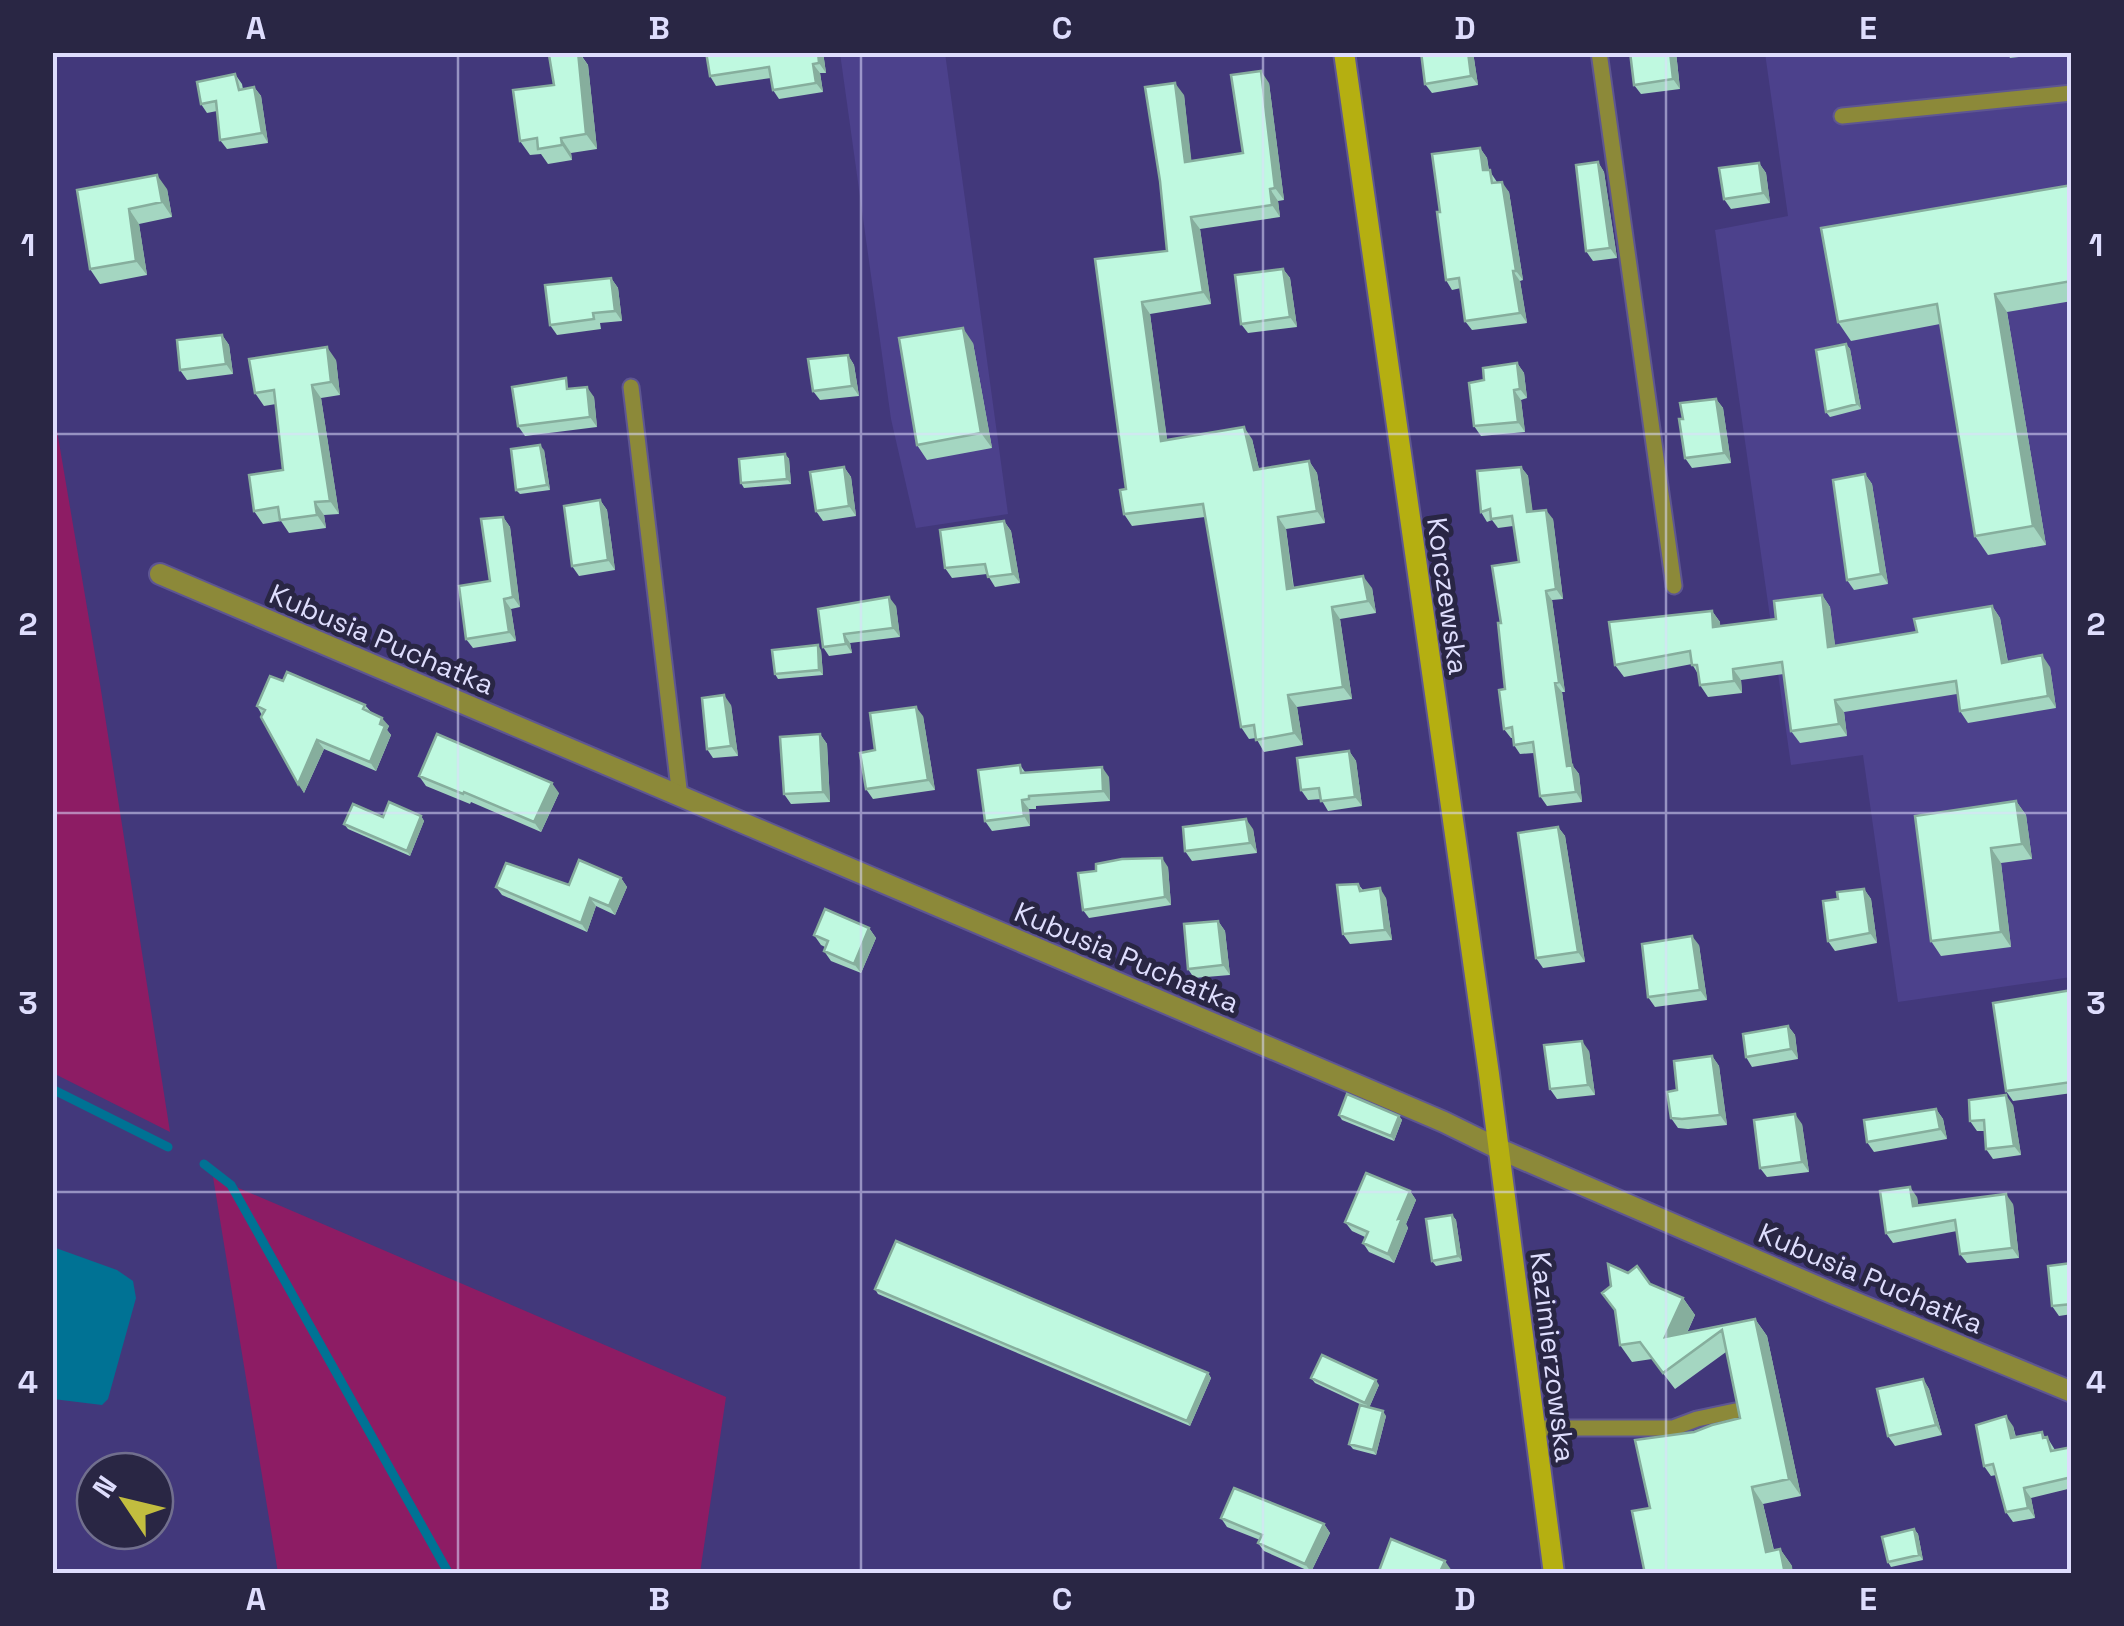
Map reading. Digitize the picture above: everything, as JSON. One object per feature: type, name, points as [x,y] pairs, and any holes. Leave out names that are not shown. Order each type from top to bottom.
[{"type":"street","name":"Korczewska","points":[[1344,52],[1497,1148]]},
{"type":"street","name":"Kubusia Puchatka","points":[[160,574],[1444,1122],[1832,1293],[2072,1392]]},
{"type":"street","name":"Kazimierzowska","points":[[1497,1148],[1554,1574]]},
{"type":"lane","points":[[1599,52],[1674,586]]},
{"type":"lane","points":[[1842,116],[2072,94]]},
{"type":"lane","points":[[631,387],[680,797]]},
{"type":"lane","points":[[1534,1428],[1673,1428],[1697,1418],[1735,1411]]},
{"type":"shaded area","points":[[840,53],[945,53],[1008,514],[916,528],[891,419]]},
{"type":"shaded area","points":[[1765,53],[2071,53],[2071,977],[1898,1002],[1863,755],[1791,765],[1715,230],[1788,216]]},
{"type":"shaded area","points":[[53,407],[100,684],[170,1132],[53,1073]]},
{"type":"shaded area","points":[[213,1177],[726,1397],[700,1573],[278,1573]]},
{"type":"water","points":[[53,1247],[117,1270],[133,1281],[136,1298],[108,1399],[102,1405],[53,1399]]},
{"type":"building","points":[[578,52],[586,134],[561,138],[562,145],[538,149],[537,138],[520,141],[513,90],[554,85],[549,55]]},
{"type":"building","points":[[706,52],[818,52],[819,63],[813,64],[816,83],[773,90],[769,67],[710,76]]},
{"type":"building","points":[[1421,52],[1468,52],[1471,76],[1425,84]]},
{"type":"building","points":[[1630,52],[1670,52],[1673,79],[1634,85]]},
{"type":"building","points":[[1261,71],[1275,188],[1270,189],[1272,205],[1191,217],[1203,292],[1142,302],[1161,441],[1244,427],[1254,470],[1309,461],[1317,511],[1278,517],[1287,589],[1363,576],[1368,601],[1332,607],[1343,687],[1288,695],[1294,733],[1256,740],[1254,725],[1241,727],[1203,504],[1124,514],[1120,490],[1126,489],[1095,259],[1167,251],[1145,87],[1175,83],[1185,162],[1243,153],[1231,75]]},
{"type":"building","points":[[235,74],[239,90],[254,87],[262,133],[220,140],[216,101],[201,104],[197,82]]},
{"type":"building","points":[[1480,148],[1483,170],[1490,170],[1492,183],[1502,182],[1520,313],[1465,321],[1459,278],[1446,280],[1432,154]]},
{"type":"building","points":[[1598,162],[1610,248],[1586,251],[1576,165]]},
{"type":"building","points":[[1759,163],[1763,193],[1724,199],[1719,168]]},
{"type":"building","points":[[157,175],[162,202],[129,209],[136,261],[90,269],[77,190]]},
{"type":"building","points":[[2072,185],[2072,281],[1995,294],[2033,526],[1975,536],[1937,304],[1838,322],[1821,228]]},
{"type":"building","points":[[1283,269],[1290,317],[1241,324],[1235,275]]},
{"type":"building","points":[[611,278],[615,311],[593,313],[594,319],[550,325],[545,285]]},
{"type":"building","points":[[963,328],[981,433],[917,445],[899,338]]},
{"type":"building","points":[[222,335],[226,364],[180,370],[177,340]]},
{"type":"building","points":[[1846,344],[1857,404],[1826,412],[1816,350]]},
{"type":"building","points":[[327,347],[331,382],[312,385],[330,501],[315,502],[317,515],[280,520],[278,507],[254,511],[249,475],[283,470],[274,390],[255,393],[249,359]]},
{"type":"building","points":[[848,355],[852,386],[813,391],[808,359]]},
{"type":"building","points":[[1517,363],[1520,389],[1514,390],[1518,422],[1474,426],[1469,383],[1484,380],[1483,368]]},
{"type":"building","points":[[566,378],[567,389],[587,387],[590,417],[518,426],[512,387]]},
{"type":"building","points":[[1716,399],[1724,453],[1685,458],[1680,403]]},
{"type":"building","points":[[540,445],[547,485],[516,490],[511,449]]},
{"type":"building","points":[[785,454],[787,479],[741,483],[739,459]]},
{"type":"building","points":[[844,467],[849,506],[816,511],[810,472]]},
{"type":"building","points":[[1521,467],[1527,512],[1546,510],[1556,589],[1546,591],[1559,682],[1555,683],[1567,766],[1572,765],[1576,792],[1540,796],[1533,742],[1514,745],[1512,727],[1504,729],[1499,690],[1505,689],[1501,623],[1492,566],[1519,562],[1512,516],[1491,519],[1490,509],[1481,512],[1477,471]]},
{"type":"building","points":[[1865,474],[1881,574],[1847,580],[1833,480]]},
{"type":"building","points":[[600,500],[608,560],[572,566],[564,506]]},
{"type":"building","points":[[503,517],[513,597],[504,599],[509,632],[466,639],[459,586],[490,581],[481,519]]},
{"type":"building","points":[[1004,521],[1013,574],[988,577],[985,564],[945,568],[940,530]]},
{"type":"building","points":[[1822,595],[1828,647],[1917,632],[1914,619],[1992,606],[2002,663],[2042,655],[2048,696],[1960,711],[1956,681],[1835,700],[1839,724],[1791,731],[1782,662],[1733,669],[1734,681],[1700,685],[1690,651],[1615,665],[1609,622],[1712,611],[1713,627],[1776,619],[1774,601]]},
{"type":"building","points":[[889,597],[893,628],[844,634],[846,644],[823,647],[818,609]]},
{"type":"building","points":[[818,645],[819,670],[775,674],[772,650]]},
{"type":"building","points":[[287,672],[365,705],[363,709],[382,718],[380,724],[385,726],[370,762],[317,740],[298,784],[261,717],[265,710],[257,706],[270,676],[283,681]]},
{"type":"building","points":[[724,695],[731,746],[707,749],[702,698]]},
{"type":"building","points":[[916,707],[928,780],[866,789],[860,753],[875,750],[870,713]]},
{"type":"building","points":[[437,734],[552,783],[534,822],[419,776]]},
{"type":"building","points":[[820,734],[823,792],[784,794],[780,737]]},
{"type":"building","points":[[1349,751],[1355,797],[1321,801],[1319,788],[1301,790],[1297,758]]},
{"type":"building","points":[[1020,765],[1021,773],[1102,767],[1103,791],[1029,796],[1022,800],[1024,816],[985,821],[978,770]]},
{"type":"building","points":[[2016,801],[2022,844],[1991,848],[2001,932],[1931,941],[1915,816]]},
{"type":"building","points":[[389,802],[421,816],[407,851],[344,824],[353,804],[383,817]]},
{"type":"building","points":[[1246,819],[1250,843],[1185,851],[1183,827]]},
{"type":"building","points":[[1558,827],[1578,952],[1536,958],[1518,833]]},
{"type":"building","points":[[1162,858],[1165,897],[1083,910],[1078,873],[1096,871],[1096,864],[1122,859]]},
{"type":"building","points":[[579,860],[621,878],[609,906],[590,898],[581,923],[496,887],[506,863],[569,885]]},
{"type":"building","points":[[1358,884],[1360,891],[1380,888],[1385,930],[1343,934],[1337,885]]},
{"type":"building","points":[[1864,889],[1870,933],[1828,941],[1823,901],[1838,899],[1837,892]]},
{"type":"building","points":[[825,909],[869,928],[854,964],[824,951],[828,941],[814,935]]},
{"type":"building","points":[[1218,921],[1223,965],[1188,969],[1184,924]]},
{"type":"building","points":[[1692,936],[1700,990],[1648,997],[1642,944]]},
{"type":"building","points":[[2072,990],[2072,1082],[2006,1091],[1993,1003]]},
{"type":"building","points":[[1788,1026],[1791,1049],[1746,1057],[1743,1034]]},
{"type":"building","points":[[1582,1041],[1588,1085],[1550,1089],[1544,1045]]},
{"type":"building","points":[[1712,1056],[1720,1115],[1671,1118],[1667,1092],[1677,1090],[1674,1061]]},
{"type":"building","points":[[1347,1094],[1399,1116],[1391,1136],[1339,1115]]},
{"type":"building","points":[[2006,1095],[2014,1146],[1986,1149],[1984,1120],[1970,1121],[1969,1100]]},
{"type":"building","points":[[1936,1109],[1940,1129],[1867,1142],[1864,1120]]},
{"type":"building","points":[[1795,1114],[1802,1162],[1760,1168],[1754,1120]]},
{"type":"building","points":[[1366,1173],[1410,1191],[1388,1254],[1363,1243],[1368,1232],[1345,1222]]},
{"type":"building","points":[[1910,1187],[1913,1206],[2006,1194],[2012,1248],[1960,1254],[1955,1220],[1886,1233],[1880,1191]]},
{"type":"building","points":[[1452,1215],[1458,1256],[1432,1261],[1426,1219]]},
{"type":"building","points":[[896,1241],[1208,1373],[1187,1421],[875,1289]]},
{"type":"building","points":[[2072,1263],[2072,1304],[2052,1306],[2048,1266]]},
{"type":"building","points":[[1608,1264],[1628,1273],[1637,1266],[1650,1284],[1683,1298],[1665,1337],[1755,1319],[1789,1479],[1752,1487],[1766,1552],[1780,1549],[1785,1574],[1645,1574],[1632,1511],[1650,1508],[1635,1440],[1694,1432],[1740,1418],[1722,1330],[1663,1373],[1640,1342],[1620,1345],[1615,1310],[1602,1293],[1611,1286]]},
{"type":"building","points":[[1322,1355],[1376,1380],[1365,1403],[1311,1378]]},
{"type":"building","points":[[1923,1379],[1936,1425],[1888,1436],[1877,1389]]},
{"type":"building","points":[[1360,1405],[1383,1411],[1373,1450],[1349,1444]]},
{"type":"building","points":[[2006,1416],[2011,1438],[2042,1432],[2051,1451],[2072,1447],[2072,1477],[2024,1488],[2028,1508],[2006,1512],[1993,1464],[1984,1466],[1976,1425]]},
{"type":"building","points":[[1234,1488],[1324,1524],[1305,1564],[1258,1543],[1262,1535],[1221,1518]]},
{"type":"building","points":[[1914,1529],[1919,1555],[1888,1562],[1882,1537]]},
{"type":"building","points":[[1391,1539],[1445,1561],[1439,1574],[1379,1571]]},
{"type":"waterway","points":[[52,1089],[168,1147]]},
{"type":"waterway","points":[[204,1164],[231,1185],[449,1574]]}]
